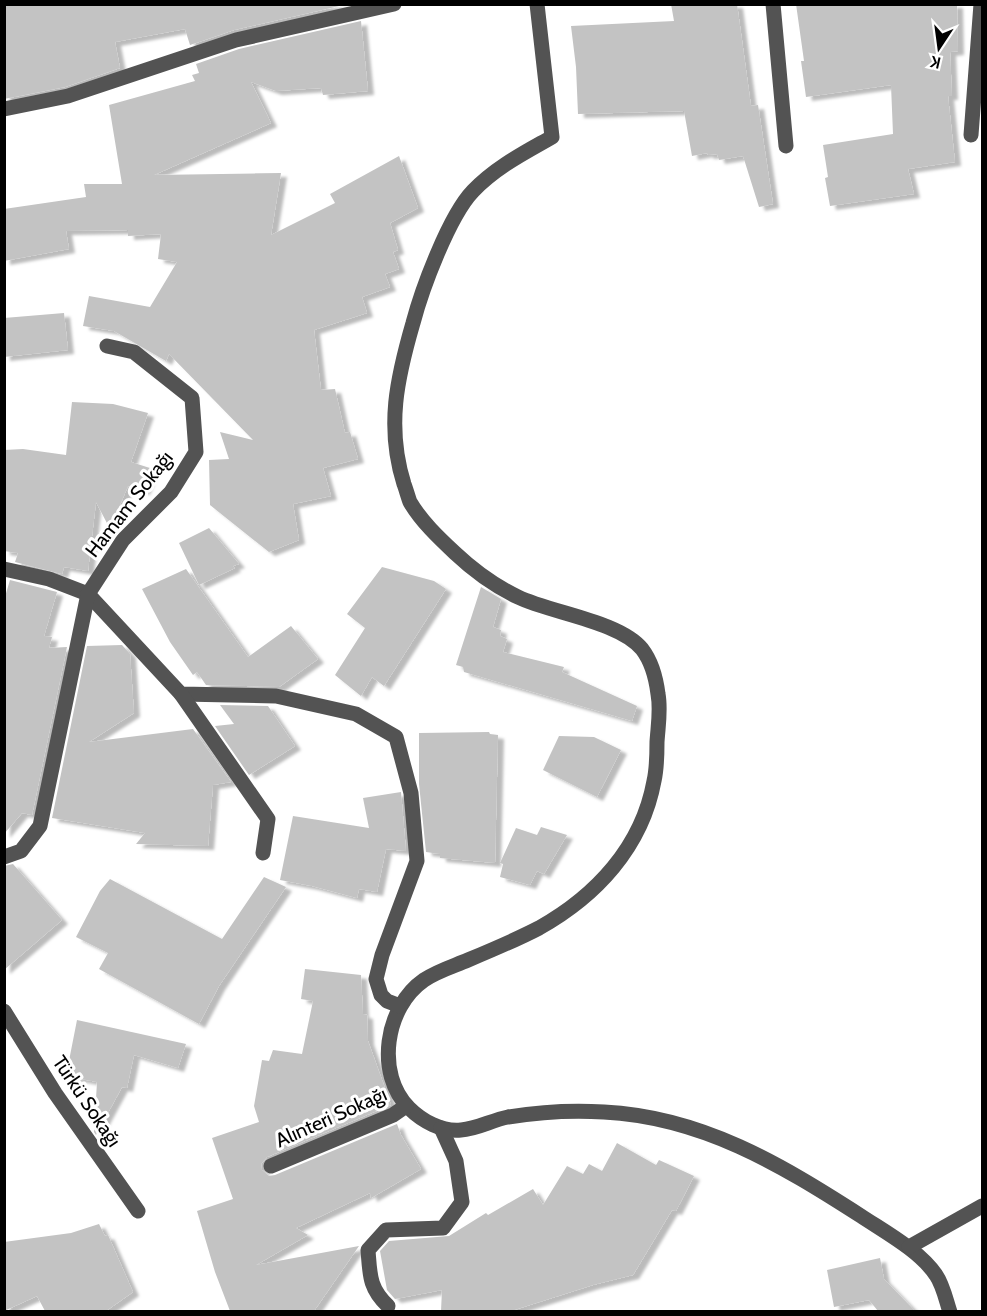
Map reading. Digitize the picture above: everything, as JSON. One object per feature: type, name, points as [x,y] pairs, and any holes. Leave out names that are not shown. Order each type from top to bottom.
[{"type":"street","points":[[4,109],[68,96],[236,40],[394,4]]},
{"type":"street","points":[[537,4],[552,137],[506,162],[470,194],[446,236],[416,311],[399,371],[394,417],[396,460],[410,501],[437,536],[473,570],[519,598],[616,630],[640,646],[654,672],[660,701],[655,778],[645,815],[631,844],[613,869],[582,897],[542,926],[422,981],[400,1006],[389,1038],[389,1063],[396,1090],[406,1106],[424,1121],[441,1128],[461,1130],[504,1118],[558,1111],[606,1112],[640,1116],[699,1129],[741,1146],[792,1173],[909,1247],[937,1276],[950,1311]]},
{"type":"street","points":[[773,4],[786,146]]},
{"type":"street","points":[[970,135],[981,4]]},
{"type":"street","name":"Hamam Sokağı","points":[[4,857],[21,851],[40,826],[88,594],[123,540],[171,492],[196,452],[192,399],[134,352],[107,346]]},
{"type":"street","points":[[4,569],[49,579],[88,594],[182,694],[268,819],[262,853]]},
{"type":"street","points":[[182,694],[276,696],[356,714],[396,737],[411,793],[417,861],[382,955],[376,979],[381,995],[387,1001],[400,1006]]},
{"type":"street","name":"Türkü Sokağı","points":[[4,1011],[55,1093],[138,1211]]},
{"type":"street","name":"Alınteri Sokağı","points":[[271,1166],[393,1115],[406,1106]]},
{"type":"street","points":[[388,1306],[375,1293],[369,1268],[368,1250],[386,1230],[442,1228],[462,1202],[456,1161],[441,1128]]},
{"type":"street","points":[[909,1247],[982,1206]]},
{"type":"building","points":[[4,4],[348,4],[234,30],[190,45],[185,29],[115,42],[120,68],[65,87],[4,99]]},
{"type":"building","points":[[671,4],[737,4],[751,106],[758,105],[773,204],[759,207],[743,156],[719,160],[717,154],[692,156],[684,111],[578,114],[571,26],[674,21]]},
{"type":"building","points":[[796,4],[957,4],[958,51],[950,52],[952,96],[948,96],[955,162],[908,169],[914,194],[830,206],[823,145],[893,134],[891,85],[806,97],[801,61],[804,61]]},
{"type":"building","points":[[361,21],[368,91],[323,95],[321,88],[276,91],[251,82],[271,123],[154,175],[281,173],[271,235],[335,203],[330,194],[399,156],[418,208],[390,223],[398,250],[393,252],[399,269],[385,274],[390,287],[362,297],[367,313],[314,330],[321,390],[335,389],[345,433],[350,432],[358,459],[323,468],[331,496],[293,504],[299,540],[269,552],[210,505],[209,460],[229,459],[220,432],[253,440],[169,354],[166,361],[114,331],[83,326],[89,296],[150,307],[177,262],[158,259],[161,234],[128,236],[128,230],[66,231],[69,249],[4,261],[4,209],[86,197],[84,184],[122,184],[109,105],[195,81],[192,75],[199,73],[196,64],[239,49]]},
{"type":"building","points":[[64,313],[68,350],[4,357],[4,318]]},
{"type":"building","points":[[72,402],[113,404],[148,413],[131,462],[153,469],[144,491],[128,486],[110,529],[96,502],[88,571],[64,567],[62,574],[15,562],[18,553],[4,551],[4,450],[23,449],[66,455]]},
{"type":"building","points":[[209,528],[239,564],[199,585],[179,543]]},
{"type":"building","points":[[382,567],[434,581],[446,589],[384,686],[372,677],[361,696],[335,675],[365,628],[347,614]]},
{"type":"building","points":[[186,569],[248,657],[291,626],[318,659],[279,687],[206,685],[197,672],[193,675],[170,642],[142,589]]},
{"type":"building","points":[[10,580],[57,592],[44,636],[52,637],[49,648],[67,647],[32,815],[22,813],[4,834],[4,600]]},
{"type":"building","points":[[481,587],[501,599],[493,627],[501,630],[500,636],[507,639],[503,652],[564,667],[562,672],[637,706],[632,721],[464,672],[463,667],[456,665]]},
{"type":"building","points":[[122,645],[130,654],[134,713],[89,742],[193,729],[231,782],[213,785],[208,846],[136,844],[145,833],[52,818],[87,646]]},
{"type":"building","points":[[220,705],[268,706],[295,746],[249,775],[215,726],[234,724]]},
{"type":"building","points":[[489,732],[498,735],[495,863],[440,858],[440,854],[426,852],[419,784],[419,733]]},
{"type":"building","points":[[559,736],[594,737],[621,750],[597,797],[543,770]]},
{"type":"building","points":[[401,792],[406,851],[386,849],[377,892],[359,889],[357,898],[280,880],[293,816],[369,828],[363,798]]},
{"type":"building","points":[[541,827],[567,835],[544,874],[537,871],[530,885],[500,877],[503,864],[500,863],[516,828],[537,835]]},
{"type":"building","points":[[13,864],[62,920],[4,970],[4,866]]},
{"type":"building","points":[[264,877],[286,887],[219,986],[199,1024],[99,969],[108,953],[76,937],[100,891],[110,879],[222,939]]},
{"type":"building","points":[[305,969],[361,975],[363,1014],[367,1015],[368,1041],[391,1105],[267,1157],[261,1164],[262,1170],[269,1176],[275,1175],[397,1124],[421,1169],[371,1198],[370,1193],[296,1228],[308,1235],[256,1265],[359,1246],[314,1311],[230,1311],[215,1272],[197,1211],[233,1199],[212,1138],[259,1122],[254,1106],[262,1060],[269,1061],[273,1050],[302,1054],[313,1001],[301,999]]},
{"type":"building","points":[[77,1020],[186,1044],[178,1068],[134,1055],[127,1088],[122,1087],[96,1135],[94,1132],[97,1082],[66,1076]]},
{"type":"building","points":[[617,1143],[656,1165],[659,1160],[694,1176],[676,1211],[672,1210],[633,1275],[511,1311],[441,1311],[442,1290],[395,1299],[387,1290],[380,1251],[389,1241],[449,1236],[486,1213],[488,1215],[533,1189],[543,1205],[567,1166],[583,1174],[589,1164],[602,1171]]},
{"type":"building","points":[[99,1224],[105,1236],[108,1235],[133,1292],[106,1311],[45,1311],[37,1296],[4,1311],[4,1242],[71,1233]]},
{"type":"building","points":[[880,1258],[884,1279],[915,1311],[878,1311],[869,1300],[834,1307],[827,1270]]}]
